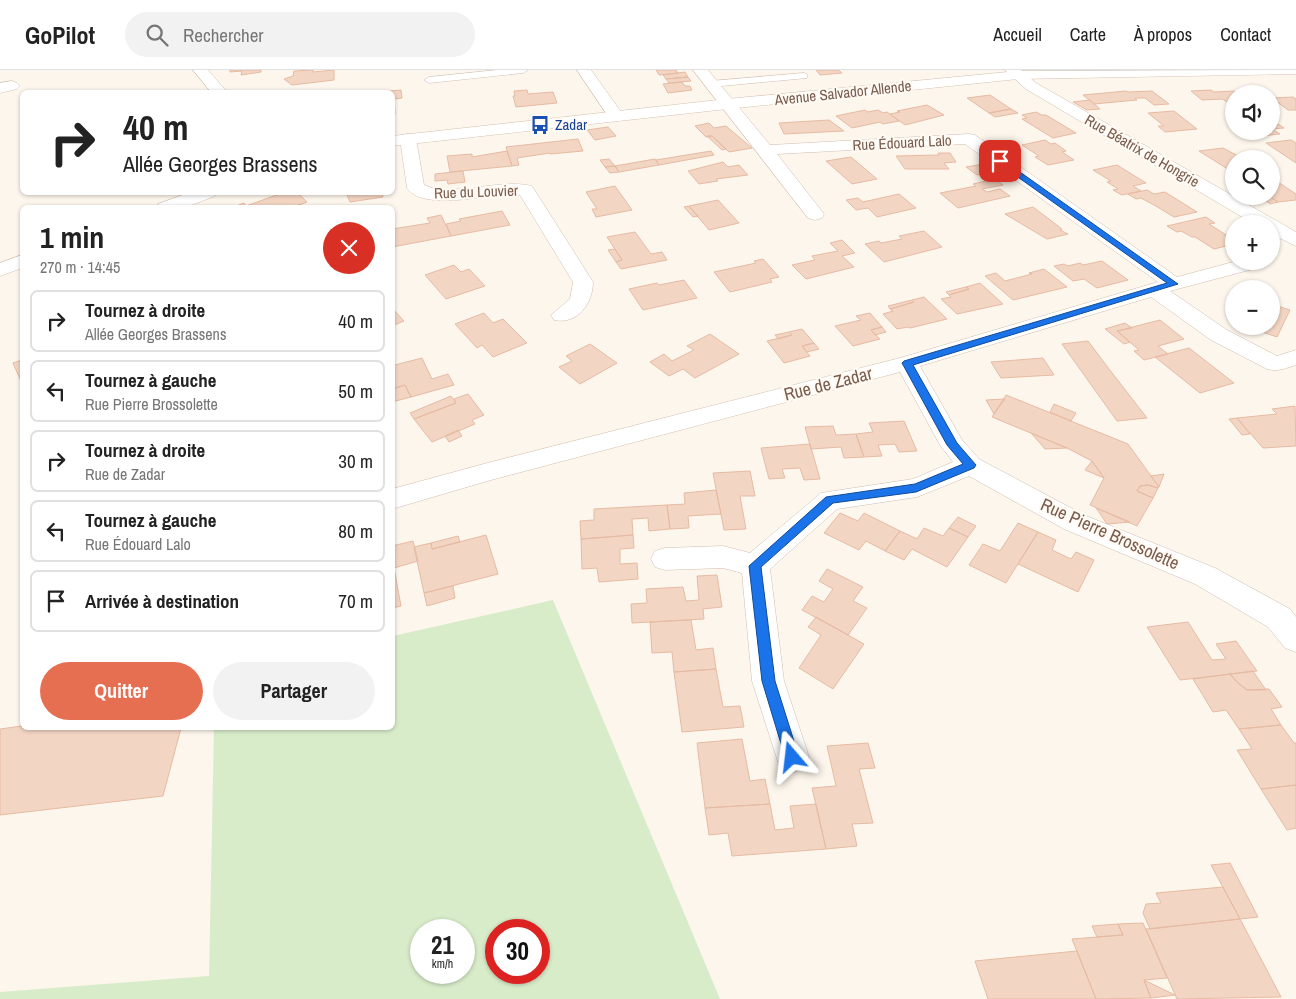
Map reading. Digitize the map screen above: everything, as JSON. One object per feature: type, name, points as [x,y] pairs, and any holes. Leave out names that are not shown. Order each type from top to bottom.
[{"type":"street","points":[[200,70],[217,90]]},
{"type":"street","points":[[584,70],[616,116]]},
{"type":"street","points":[[700,70],[814,214]]},
{"type":"street","name":"Avenue Salvador Allende","points":[[400,140],[1015,73],[1296,70]]},
{"type":"street","name":"Rue Béatrix de Hongrie","points":[[1015,73],[1031,86],[1253,215]]},
{"type":"street","name":"Rue Édouard Lalo","points":[[765,150],[969,139],[1164,286],[1220,335],[1275,364],[1296,356]]},
{"type":"street","name":"Rue du Louvier","points":[[400,140],[416,188],[422,193],[446,194],[510,187],[526,190],[582,282],[583,294],[579,304],[562,315]]},
{"type":"street","points":[[173,205],[201,195]]},
{"type":"street","name":"Rue de Zadar","points":[[395,498],[491,471],[907,363],[1164,286],[1281,254]]},
{"type":"street","points":[[0,270],[20,262]]},
{"type":"street","name":"Rue Pierre Brossolette","points":[[907,363],[953,445],[970,465],[1074,522],[1205,576],[1279,618],[1296,639]]},
{"type":"street","points":[[755,566],[830,500],[916,488],[970,465]]},
{"type":"street","points":[[665,559],[723,557],[755,566]]},
{"type":"street","points":[[755,566],[768,681],[792,757]]},
{"type":"lane","points":[[429,80],[524,70]]},
{"type":"lane","points":[[711,84],[804,76]]},
{"type":"green space","points":[[553,600],[720,999],[0,999],[0,992],[209,976],[214,730],[395,730],[395,636]]},
{"type":"building","points":[[230,70],[261,70],[261,72],[241,75],[242,71],[230,72]]},
{"type":"building","points":[[313,70],[313,72],[334,70],[334,80],[292,85],[284,79],[293,76],[294,71]]},
{"type":"building","points":[[656,70],[676,70],[678,73],[659,75]]},
{"type":"building","points":[[816,70],[839,70],[842,73],[820,75]]},
{"type":"building","points":[[685,72],[688,77],[666,79],[663,75]]},
{"type":"building","points":[[688,77],[691,81],[669,83],[666,79]]},
{"type":"building","points":[[682,82],[685,86],[690,86],[692,90],[668,93],[663,84]]},
{"type":"building","points":[[401,90],[402,98],[395,99],[395,91]]},
{"type":"building","points":[[527,90],[528,94],[553,92],[557,103],[516,107],[513,96],[515,96],[514,91]]},
{"type":"building","points":[[1126,91],[1152,91],[1169,104],[1154,105],[1145,98],[1135,98],[1137,100],[1094,104],[1083,95]]},
{"type":"building","points":[[1191,91],[1225,91],[1225,101],[1222,99],[1202,100]]},
{"type":"building","points":[[990,95],[1011,109],[989,113],[967,98]]},
{"type":"building","points":[[1293,97],[1296,99],[1296,110],[1288,110],[1280,104],[1280,98]]},
{"type":"building","points":[[1090,100],[1100,109],[1087,110],[1073,102]]},
{"type":"building","points":[[927,105],[944,115],[905,125],[890,114],[900,112],[897,111]]},
{"type":"building","points":[[1011,109],[1018,113],[995,117],[989,113]]},
{"type":"building","points":[[865,110],[868,112],[878,110],[883,113],[887,112],[899,121],[883,124],[880,122],[852,128],[836,116]]},
{"type":"building","points":[[1174,111],[1197,129],[1165,132],[1158,126],[1164,126],[1148,113]]},
{"type":"building","points":[[1036,112],[1046,115],[1076,133],[1053,138],[1022,119],[1027,118],[1022,115]]},
{"type":"building","points":[[829,120],[844,131],[784,134],[779,123]]},
{"type":"building","points":[[709,123],[714,128],[726,126],[752,148],[729,152],[712,136],[706,137],[695,126]]},
{"type":"building","points":[[608,127],[616,136],[595,140],[587,130]]},
{"type":"building","points":[[707,136],[712,136],[726,149],[722,150]]},
{"type":"building","points":[[578,139],[583,151],[517,158],[519,165],[512,166],[506,147]]},
{"type":"building","points":[[1045,140],[1051,144],[1055,143],[1066,151],[1062,152],[1074,160],[1048,165],[1035,157],[1039,156],[1022,145]]},
{"type":"building","points":[[1291,140],[1296,143],[1296,163],[1280,152],[1280,150],[1276,150],[1266,143]]},
{"type":"building","points":[[1223,148],[1227,150],[1225,150],[1225,167],[1199,151]]},
{"type":"building","points":[[507,151],[512,166],[450,172],[447,156],[472,154],[472,157]]},
{"type":"building","points":[[711,151],[714,155],[659,165],[656,160]]},
{"type":"building","points":[[938,153],[950,153],[956,162],[944,163],[949,169],[905,169],[896,156],[939,155]]},
{"type":"building","points":[[851,157],[877,179],[852,184],[826,161]]},
{"type":"building","points":[[609,159],[615,166],[605,167],[600,160]]},
{"type":"building","points":[[655,159],[659,165],[619,172],[615,166]]},
{"type":"building","points":[[723,162],[728,167],[739,165],[748,175],[716,179],[718,181],[699,184],[688,171]]},
{"type":"building","points":[[987,163],[997,170],[988,172],[978,165]]},
{"type":"building","points":[[978,165],[988,172],[977,175],[966,167]]},
{"type":"building","points":[[1117,165],[1146,183],[1133,186],[1141,191],[1122,195],[1113,190],[1118,189],[1107,182],[1111,181],[1093,170]]},
{"type":"building","points":[[615,166],[619,172],[610,173],[605,167]]},
{"type":"building","points":[[463,171],[465,182],[448,184],[447,180],[435,181],[435,174]]},
{"type":"building","points":[[995,179],[1003,185],[982,189],[987,192],[1000,189],[1010,196],[958,208],[940,193],[976,186],[973,184]]},
{"type":"building","points":[[1280,183],[1296,194],[1296,200],[1280,202]]},
{"type":"building","points":[[615,186],[632,210],[596,217],[592,209],[597,209],[586,192]]},
{"type":"building","points":[[1147,190],[1154,194],[1165,192],[1197,212],[1174,217],[1141,198],[1136,199],[1128,194]]},
{"type":"building","points":[[899,194],[916,208],[877,217],[868,208],[856,210],[846,200],[858,198],[863,202]]},
{"type":"building","points":[[277,195],[300,195],[307,202],[299,205],[249,205]]},
{"type":"building","points":[[347,195],[383,195],[383,197],[350,202]]},
{"type":"building","points":[[718,200],[739,223],[709,230],[689,206]]},
{"type":"building","points":[[689,206],[698,216],[693,217],[684,207]]},
{"type":"building","points":[[1033,207],[1062,229],[1060,230],[1068,234],[1047,239],[1005,214]]},
{"type":"building","points":[[502,211],[510,225],[451,236],[446,224],[461,221],[459,219]]},
{"type":"building","points":[[441,215],[451,236],[395,246],[395,229],[430,223],[427,218]]},
{"type":"building","points":[[1206,217],[1215,223],[1209,224],[1225,234],[1225,246],[1214,249],[1195,237],[1181,231],[1177,232],[1167,226]]},
{"type":"building","points":[[924,231],[942,247],[884,262],[865,244],[902,239],[899,236]]},
{"type":"building","points":[[635,232],[651,254],[662,252],[667,260],[621,269],[616,262],[622,260],[607,237]]},
{"type":"building","points":[[842,240],[855,253],[842,256],[854,267],[806,279],[792,265],[815,260],[812,256],[838,251],[830,243]]},
{"type":"building","points":[[615,249],[622,260],[616,262],[608,250]]},
{"type":"building","points":[[763,259],[779,277],[770,279],[772,282],[730,292],[714,272],[756,263],[754,261]]},
{"type":"building","points":[[1102,261],[1128,280],[1097,288],[1084,279],[1073,281],[1054,266],[1064,264],[1068,266],[1080,263],[1083,265]]},
{"type":"building","points":[[454,265],[461,272],[469,269],[485,286],[446,299],[425,275]]},
{"type":"building","points":[[1044,269],[1067,287],[1013,300],[985,276],[996,273],[1005,281]]},
{"type":"building","points":[[684,280],[697,298],[643,310],[629,289],[657,283],[659,285]]},
{"type":"building","points":[[980,283],[1003,304],[957,314],[941,299],[951,297],[949,295],[969,289],[966,287]]},
{"type":"building","points":[[966,287],[969,289],[949,295],[946,292]]},
{"type":"building","points":[[924,297],[947,319],[910,328],[897,329],[883,314],[893,311],[890,309]]},
{"type":"building","points":[[912,300],[914,302],[890,309],[888,306]]},
{"type":"building","points":[[1280,307],[1290,310],[1280,331]]},
{"type":"building","points":[[395,311],[404,321],[395,325]]},
{"type":"building","points":[[484,313],[493,323],[503,319],[527,343],[493,357],[482,345],[477,348],[455,324]]},
{"type":"building","points":[[870,313],[882,327],[871,330],[880,339],[853,346],[835,326],[861,320],[856,316]]},
{"type":"building","points":[[1160,320],[1184,339],[1158,346],[1168,354],[1144,360],[1134,351],[1139,350],[1117,331]]},
{"type":"building","points":[[1125,323],[1132,328],[1117,331],[1130,342],[1124,344],[1105,329]]},
{"type":"building","points":[[882,327],[886,332],[875,335],[871,330]]},
{"type":"building","points":[[802,329],[814,343],[802,346],[810,356],[784,363],[767,341],[792,335],[789,332]]},
{"type":"building","points":[[789,332],[792,335],[778,339],[775,335]]},
{"type":"building","points":[[710,334],[739,354],[695,378],[683,369],[669,376],[650,362],[664,354],[672,361],[694,350],[687,346]]},
{"type":"building","points":[[1088,341],[1147,418],[1117,421],[1062,344]]},
{"type":"building","points":[[814,343],[819,349],[807,352],[802,346]]},
{"type":"building","points":[[590,344],[617,363],[580,384],[559,367],[572,361],[566,356]]},
{"type":"building","points":[[1189,348],[1234,383],[1200,393],[1155,357]]},
{"type":"building","points":[[422,358],[432,379],[448,374],[454,385],[411,397],[405,385],[395,388],[395,365]]},
{"type":"building","points":[[1043,358],[1054,375],[1001,378],[991,362]]},
{"type":"building","points":[[20,361],[20,379],[13,363]]},
{"type":"building","points":[[405,385],[411,397],[395,401],[395,388]]},
{"type":"building","points":[[468,394],[484,415],[472,420],[475,424],[432,442],[414,419],[456,403],[454,399]]},
{"type":"building","points":[[1006,395],[1128,444],[1159,487],[1140,486],[1137,491],[1153,498],[1137,526],[1090,505],[1104,478],[1092,461],[1067,448],[992,417]]},
{"type":"building","points":[[451,396],[456,403],[414,419],[410,413]]},
{"type":"building","points":[[1005,399],[994,414],[986,400]]},
{"type":"building","points":[[1054,404],[1076,413],[1071,421],[1050,412]]},
{"type":"building","points":[[1295,406],[1296,446],[1263,448],[1237,418],[1277,414],[1272,409]]},
{"type":"building","points":[[1237,418],[1250,434],[1242,435],[1229,419]]},
{"type":"building","points":[[904,421],[917,451],[899,452],[895,444],[878,445],[882,456],[864,457],[856,434],[873,432],[869,423]]},
{"type":"building","points":[[833,426],[836,435],[856,434],[864,457],[844,458],[841,447],[811,449],[805,427]]},
{"type":"building","points":[[458,430],[462,436],[449,442],[445,436]]},
{"type":"building","points":[[1031,433],[1067,448],[1045,449]]},
{"type":"building","points":[[810,444],[820,479],[804,480],[800,468],[782,469],[785,478],[769,479],[761,448]]},
{"type":"building","points":[[1092,461],[1104,478],[1085,470]]},
{"type":"building","points":[[750,471],[755,496],[740,496],[746,529],[724,530],[713,473]]},
{"type":"building","points":[[1164,474],[1159,487],[1151,476]]},
{"type":"building","points":[[1148,485],[1158,488],[1153,498],[1137,491],[1140,486]]},
{"type":"building","points":[[716,490],[721,514],[688,516],[689,528],[670,529],[667,505],[685,504],[684,493]]},
{"type":"building","points":[[667,505],[670,529],[649,531],[648,518],[632,519],[633,535],[581,539],[580,521],[594,520],[594,509]]},
{"type":"building","points":[[1096,508],[1130,522],[1107,524]]},
{"type":"building","points":[[840,513],[858,521],[864,513],[900,531],[885,551],[866,541],[859,550],[824,533]]},
{"type":"building","points":[[958,517],[976,526],[968,537],[949,528]]},
{"type":"building","points":[[1018,523],[1038,532],[1006,583],[969,565],[983,544],[1000,551]]},
{"type":"building","points":[[924,528],[943,536],[949,528],[968,537],[947,567],[912,549],[904,560],[885,551],[900,531],[917,539]]},
{"type":"building","points":[[1038,532],[1056,540],[1052,550],[1071,559],[1076,552],[1094,560],[1078,592],[1018,564]]},
{"type":"building","points":[[486,535],[498,574],[424,593],[414,547],[431,543],[432,549]]},
{"type":"building","points":[[633,535],[634,548],[620,549],[620,564],[637,563],[638,579],[599,582],[597,568],[582,569],[581,539]]},
{"type":"building","points":[[458,536],[460,542],[432,549],[431,543]]},
{"type":"building","points":[[413,541],[418,561],[395,568],[395,545]]},
{"type":"building","points":[[827,569],[863,587],[853,601],[867,608],[848,635],[802,610],[812,596],[824,602],[833,589],[819,581]]},
{"type":"building","points":[[395,573],[401,606],[395,607]]},
{"type":"building","points":[[717,575],[722,607],[703,609],[704,619],[632,623],[631,604],[647,603],[646,589],[683,587],[686,601],[699,600],[697,576]]},
{"type":"building","points":[[453,586],[455,598],[427,606],[424,593]]},
{"type":"building","points":[[816,617],[864,644],[833,689],[799,668],[821,635],[808,627]]},
{"type":"building","points":[[691,620],[696,650],[713,648],[716,669],[674,672],[672,652],[652,653],[650,622]]},
{"type":"building","points":[[1188,622],[1212,660],[1226,659],[1216,644],[1236,641],[1257,671],[1180,680],[1147,627]]},
{"type":"building","points":[[716,669],[723,707],[740,706],[744,727],[682,732],[674,672]]},
{"type":"building","points":[[1253,671],[1266,690],[1247,690],[1230,674]]},
{"type":"building","points":[[1230,674],[1247,690],[1269,689],[1282,707],[1271,709],[1281,725],[1239,729],[1226,710],[1213,712],[1193,679]]},
{"type":"building","points":[[1281,725],[1294,743],[1296,743],[1296,785],[1261,789],[1237,750],[1252,749],[1239,729]]},
{"type":"building","points":[[20,726],[20,730],[180,730],[163,796],[0,815],[0,729]]},
{"type":"building","points":[[742,739],[750,781],[765,779],[770,804],[705,808],[697,743]]},
{"type":"building","points":[[868,743],[875,768],[859,769],[873,823],[852,824],[857,846],[826,849],[812,788],[836,786],[827,746]]},
{"type":"building","points":[[1296,785],[1296,828],[1287,830],[1261,789]]},
{"type":"building","points":[[770,804],[775,830],[794,828],[790,806],[816,804],[826,849],[732,856],[728,833],[709,835],[705,808]]},
{"type":"building","points":[[1230,863],[1258,917],[1240,919],[1211,865]]},
{"type":"building","points":[[1223,887],[1240,919],[1150,929],[1143,913],[1146,904],[1161,903],[1156,893]]},
{"type":"building","points":[[1240,919],[1281,997],[1177,999],[1146,929]]},
{"type":"building","points":[[1143,923],[1167,978],[1144,980],[1151,998],[1096,999],[1072,939],[1123,935],[1118,924]]},
{"type":"building","points":[[1118,924],[1123,935],[1097,937],[1092,926]]},
{"type":"building","points":[[1077,951],[1096,999],[988,999],[975,961]]},
{"type":"building","points":[[1144,980],[1175,995],[1151,998]]},
{"type":"place","name":"Zadar","points":[[540,125]]},
{"type":"route","points":[[792,757],[768,681],[755,566],[830,500],[916,488],[970,465],[953,445],[907,363],[1174,284],[1000,161]]}]
